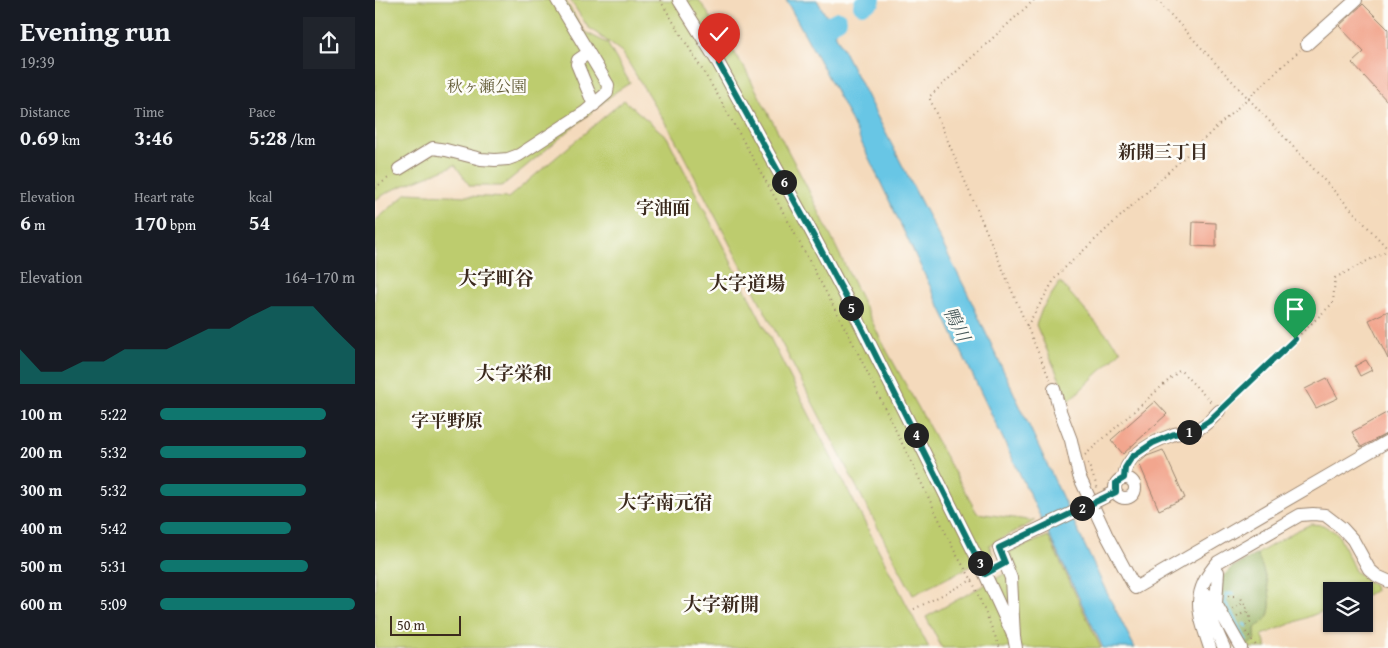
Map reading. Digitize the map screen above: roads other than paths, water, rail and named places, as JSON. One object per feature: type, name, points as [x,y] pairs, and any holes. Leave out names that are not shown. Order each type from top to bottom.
[{"type":"street","points":[[399,169],[433,148],[481,159],[508,160],[519,155],[585,112],[607,93],[608,85],[557,0]]},
{"type":"street","points":[[679,0],[719,64],[859,323],[985,574],[1015,643]]},
{"type":"street","points":[[1307,44],[1356,0]]},
{"type":"street","points":[[589,53],[578,60],[577,64],[593,105]]},
{"type":"street","points":[[1054,389],[1071,440],[1079,476],[1100,499],[1106,534],[1135,588],[1388,441]]},
{"type":"street","points":[[1015,643],[1011,578],[999,548],[1100,499],[1116,483],[1124,478],[1125,468],[1132,457],[1153,443],[1174,434],[1192,432],[1209,421],[1219,411]]},
{"type":"street","points":[[1211,648],[1199,613],[1199,592],[1208,573],[1218,562],[1300,515],[1325,515],[1343,528],[1353,540],[1369,569],[1377,576],[1388,581]]},
{"type":"street","points":[[1224,648],[1206,607],[1209,590],[1218,572],[1248,552],[1301,522],[1319,520],[1332,526],[1343,535],[1363,569],[1377,582],[1388,587]]},
{"type":"street","points":[[1218,572],[1216,604],[1241,648]]},
{"type":"water","name":"鴨川","points":[[786,0],[817,0],[825,14],[965,288],[1106,591],[1135,648],[1103,648],[844,106]]},
{"type":"waterway","points":[[862,5],[872,0]]},
{"type":"waterway","points":[[817,31],[838,20]]},
{"type":"waterway","points":[[1233,594],[1226,594],[1225,602],[1246,640]]},
{"type":"district","name":"新開三丁目","points":[[1163,151]]},
{"type":"district","name":"字油面","points":[[663,207]]},
{"type":"district","name":"大字町谷","points":[[496,278]]},
{"type":"district","name":"大字道場","points":[[747,283]]},
{"type":"district","name":"大字栄和","points":[[514,373]]},
{"type":"district","name":"字平野原","points":[[447,420]]},
{"type":"district","name":"大字南元宿","points":[[665,502]]},
{"type":"district","name":"大字新開","points":[[721,604]]},
{"type":"park label","name":"秋ヶ瀬公園","points":[[487,86]]}]
